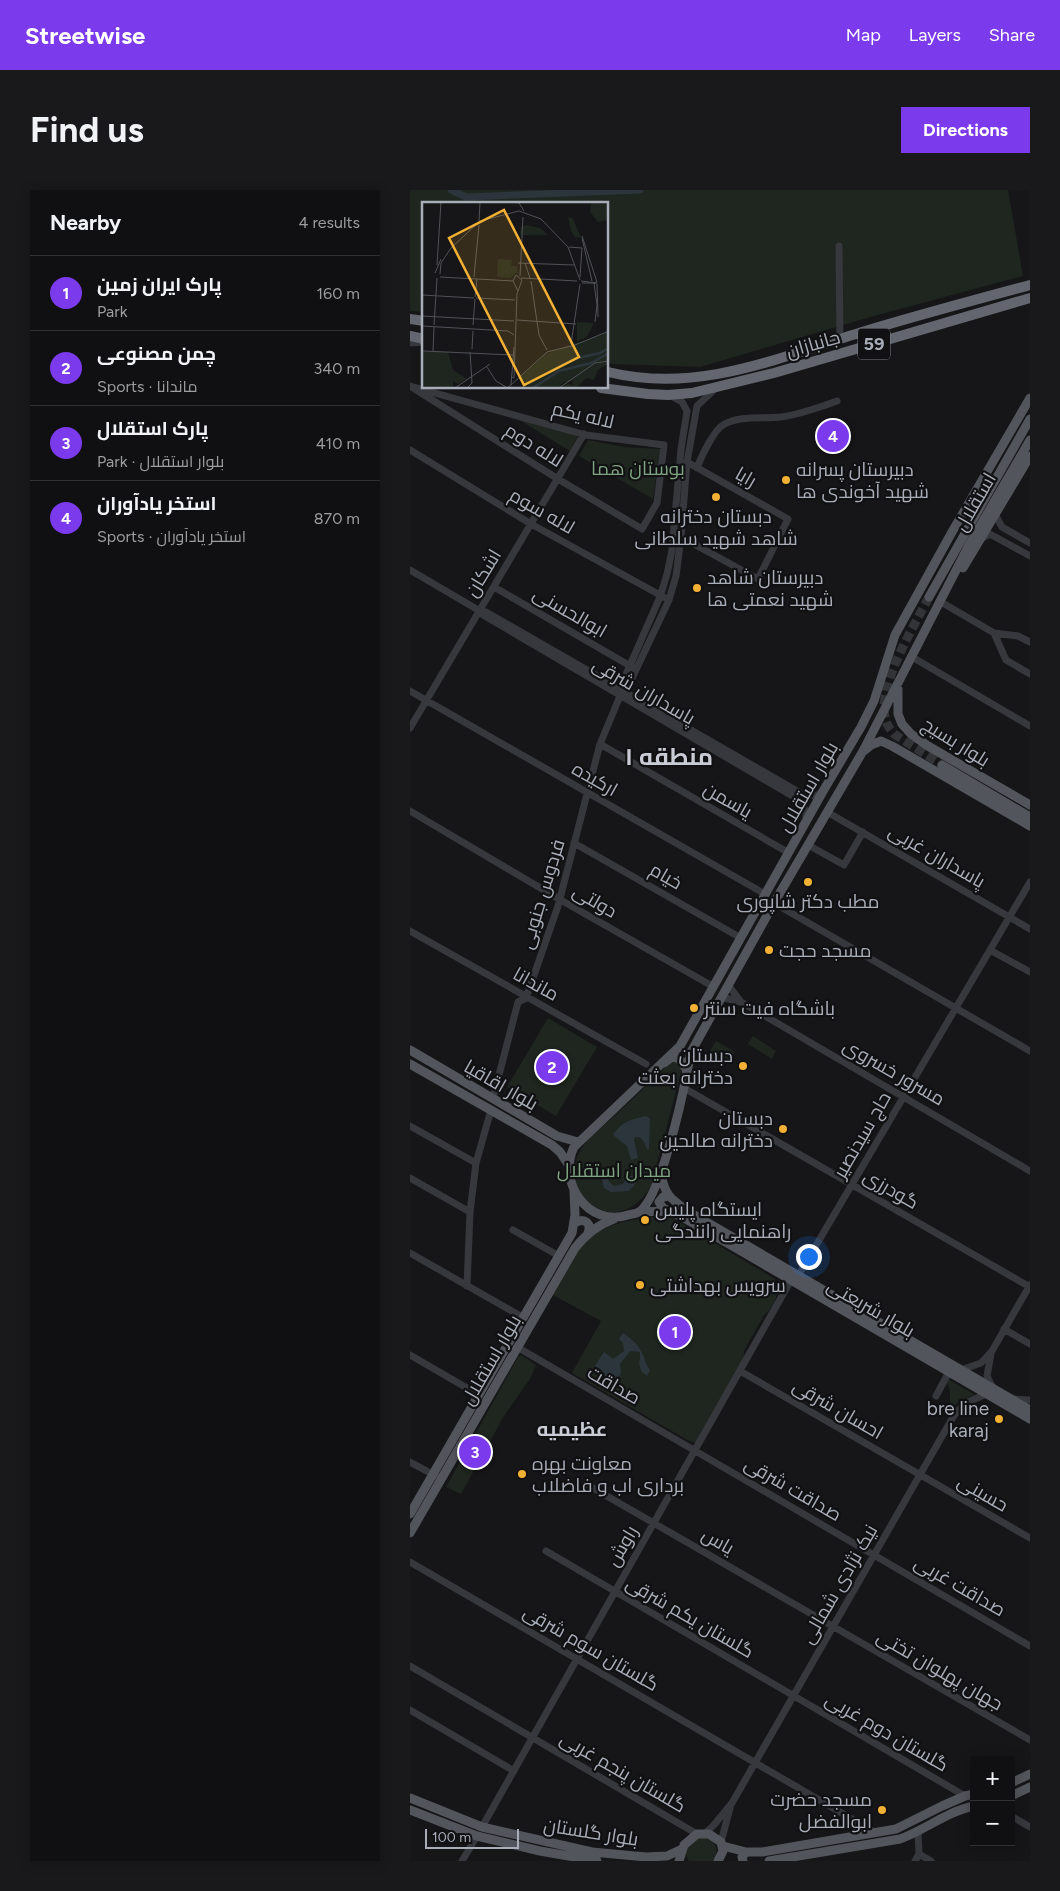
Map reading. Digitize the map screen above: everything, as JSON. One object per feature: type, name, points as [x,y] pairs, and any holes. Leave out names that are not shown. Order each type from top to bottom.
[{"type":"highway","name":"جانبازان","points":[[609,372],[650,379],[687,379],[730,373],[917,316],[1030,285]]},
{"type":"highway","name":"جانبازان","points":[[609,389],[668,395],[716,388],[1030,298]]},
{"type":"highway","points":[[410,336],[422,340]]},
{"type":"main road","name":"بلوار استقلال","points":[[664,1063],[680,1046],[861,727],[874,701],[895,635],[950,534],[1030,398]]},
{"type":"main road","name":"استقلال","points":[[929,597],[1030,419]]},
{"type":"main road","name":"استقلال","points":[[952,582],[969,545],[1030,440]]},
{"type":"main road","points":[[952,582],[969,560],[1030,456]]},
{"type":"main road","points":[[950,534],[973,518],[973,496]]},
{"type":"main road","name":"بلوار استقلال","points":[[687,1072],[691,1052],[774,903],[863,752],[952,582]]},
{"type":"main road","name":"بلوار بسیج","points":[[898,684],[897,708],[902,724],[919,741],[1030,805]]},
{"type":"main road","points":[[863,752],[871,745],[881,741],[940,768],[1030,816]]},
{"type":"main road","points":[[944,755],[935,757],[932,761],[933,768],[940,768],[1030,826]]},
{"type":"main road","name":"بلوار اقاقیا","points":[[410,1050],[557,1136],[578,1142]]},
{"type":"main road","points":[[672,1057],[683,1062],[687,1072],[661,1174],[649,1200],[640,1212],[615,1219],[603,1216],[587,1208],[574,1191],[568,1164],[570,1154],[578,1142],[672,1057]]},
{"type":"main road","name":"بلوار اقاقیا","points":[[410,1064],[552,1145],[560,1152],[568,1164]]},
{"type":"main road","points":[[661,1174],[668,1196],[663,1196],[659,1202],[669,1212]]},
{"type":"main road","name":"بلوار استقلال","points":[[410,1533],[478,1395],[559,1256],[575,1223],[574,1191]]},
{"type":"main road","name":"بلوار شریعتی","points":[[668,1196],[689,1212],[949,1372],[1011,1399],[1030,1410]]},
{"type":"main road","name":"بلوار شریعتی","points":[[640,1212],[669,1212],[686,1219],[962,1370],[1030,1419]]},
{"type":"main road","name":"بلوار استقلال","points":[[410,1514],[437,1477],[575,1248],[588,1233],[600,1225],[615,1219]]},
{"type":"main road","points":[[575,1223],[579,1220],[584,1220],[590,1229],[588,1233]]},
{"type":"main road","points":[[1015,1780],[1030,1774]]},
{"type":"main road","points":[[1015,1794],[1030,1787]]},
{"type":"main road","points":[[679,1861],[682,1850],[688,1840],[700,1834],[713,1836],[722,1844],[745,1856],[896,1829],[969,1795]]},
{"type":"main road","name":"بلوار گلستان","points":[[410,1798],[482,1827],[592,1852],[646,1857],[667,1856],[682,1850]]},
{"type":"main road","points":[[770,1861],[900,1839],[918,1832],[949,1815],[970,1807]]},
{"type":"main road","name":"بلوار گلستان","points":[[410,1810],[477,1836],[540,1851],[596,1861]]},
{"type":"main road","points":[[718,1861],[722,1856],[722,1844]]},
{"type":"street","points":[[839,246],[840,339]]},
{"type":"street","name":"لاله یکم","points":[[410,386],[584,434],[664,445],[657,503],[642,529]]},
{"type":"street","name":"لاله دوم","points":[[410,386],[558,479],[642,529]]},
{"type":"street","name":"فردوس جنوبی","points":[[633,667],[669,600],[676,576],[687,462],[697,406],[716,388]]},
{"type":"street","name":"فردوس جنوبی","points":[[493,1098],[518,1002],[526,998],[559,900],[600,744],[623,692],[660,597],[672,550],[681,449],[687,410],[682,402],[668,395]]},
{"type":"street","points":[[697,468],[704,452],[722,425],[738,420],[804,413],[837,402]]},
{"type":"street","name":"اشکان","points":[[410,728],[584,434]]},
{"type":"street","name":"لاله سوم","points":[[410,450],[531,524],[660,597],[669,600]]},
{"type":"street","name":"رایا","points":[[681,538],[758,579],[788,520],[687,462]]},
{"type":"street","points":[[998,511],[996,516],[999,523],[1008,531],[1030,543]]},
{"type":"street","points":[[1002,540],[999,535],[1001,531],[1008,531]]},
{"type":"street","points":[[982,538],[990,534],[1030,556]]},
{"type":"street","name":"پاسداران شرقی","points":[[410,570],[480,611],[483,615],[623,692],[802,798]]},
{"type":"street","name":"ابوالحسنی","points":[[494,587],[633,667]]},
{"type":"street","points":[[941,602],[994,633],[1018,636],[1030,642]]},
{"type":"street","points":[[994,633],[1006,660],[1030,674]]},
{"type":"street","points":[[912,657],[1030,726]]},
{"type":"street","name":"ارکیده","points":[[410,691],[765,894]]},
{"type":"street","name":"یاسمن","points":[[600,744],[789,853]]},
{"type":"street","points":[[806,822],[806,812],[802,798],[822,794]]},
{"type":"street","name":"دولتی","points":[[410,811],[559,900],[714,987]]},
{"type":"street","name":"پاسداران غربی","points":[[827,812],[1030,929]]},
{"type":"street","points":[[808,845],[844,865],[863,832]]},
{"type":"street","name":"خیام","points":[[574,843],[741,938]]},
{"type":"street","name":"حاج سیدنصیر","points":[[795,1278],[852,1185],[1030,882]]},
{"type":"street","points":[[774,903],[1030,1051]]},
{"type":"street","name":"ماندانا","points":[[410,931],[646,1064]]},
{"type":"street","points":[[990,950],[1030,972]]},
{"type":"street","points":[[728,985],[741,1002]]},
{"type":"street","points":[[721,998],[741,1002]]},
{"type":"street","name":"مسرور خسروی","points":[[741,1002],[1030,1171]]},
{"type":"street","name":"گودرزی","points":[[684,1088],[1030,1287]]},
{"type":"street","points":[[467,1286],[470,1212],[476,1163],[491,1110]]},
{"type":"street","points":[[410,1126],[476,1163]]},
{"type":"street","points":[[410,1178],[470,1212]]},
{"type":"street","points":[[513,1230],[559,1256]]},
{"type":"street","points":[[410,1253],[524,1318]]},
{"type":"street","name":"راوش","points":[[482,1827],[740,1371],[795,1278]]},
{"type":"street","points":[[962,1370],[981,1364],[992,1351],[1030,1287]]},
{"type":"street","points":[[1004,1329],[1030,1344]]},
{"type":"street","name":"صداقت","points":[[517,1347],[695,1451]]},
{"type":"street","points":[[989,1391],[986,1373],[992,1351]]},
{"type":"street","points":[[410,1355],[478,1395]]},
{"type":"street","name":"احسان شرقی","points":[[740,1371],[920,1475]]},
{"type":"street","points":[[936,1396],[949,1372]]},
{"type":"street","name":"نیک نژادی شمالی","points":[[732,1803],[958,1410],[964,1404],[989,1391]]},
{"type":"street","points":[[1011,1399],[1030,1400]]},
{"type":"street","name":"صداقت شرقی","points":[[695,1451],[874,1555]]},
{"type":"street","points":[[410,1462],[437,1477]]},
{"type":"street","name":"حسینی","points":[[920,1475],[1030,1538]]},
{"type":"street","name":"یاس","points":[[586,1484],[833,1627]]},
{"type":"street","name":"گلستان یکم شرقی","points":[[546,1551],[793,1696]]},
{"type":"street","name":"صداقت غربی","points":[[874,1555],[1030,1646]]},
{"type":"street","name":"گلستان سوم شرقی","points":[[410,1562],[876,1833]]},
{"type":"street","name":"جهان پهلوان تختی","points":[[833,1627],[1030,1740]]},
{"type":"street","name":"گلستان پنجم غربی","points":[[410,1666],[700,1834]]},
{"type":"street","name":"گلستان دوم غربی","points":[[793,1696],[969,1795]]},
{"type":"street","points":[[410,1710],[514,1771]]},
{"type":"street","points":[[700,1834],[713,1826],[732,1803]]},
{"type":"street","points":[[722,1844],[725,1822],[732,1803]]},
{"type":"street","points":[[1015,1818],[1030,1827]]},
{"type":"street","points":[[915,1861],[919,1854],[918,1832]]},
{"type":"street","points":[[462,1861],[477,1836]]},
{"type":"street","points":[[919,1854],[931,1861]]},
{"type":"green space","points":[[410,190],[1008,190],[1023,276],[874,316],[700,367],[613,364],[609,363],[609,202],[422,202],[422,312],[410,311]]},
{"type":"green space","points":[[508,413],[579,434],[570,451]]},
{"type":"green space","name":"بوستان هما","points":[[588,440],[624,447],[660,449],[653,499],[579,456]]},
{"type":"green space","points":[[548,1018],[597,1047],[556,1116],[507,1087]]},
{"type":"green space","points":[[753,1036],[776,1051],[772,1059],[748,1044]]},
{"type":"green space","points":[[716,1041],[735,1052],[729,1062],[710,1051]]},
{"type":"green space","name":"میدان استقلال","points":[[676,1060],[682,1069],[651,1186],[637,1203],[622,1211],[607,1212],[594,1207],[583,1197],[576,1184],[574,1169],[579,1153],[593,1135],[671,1062]]},
{"type":"green space","points":[[649,1217],[669,1217],[676,1220],[775,1279],[778,1285],[774,1302],[764,1315],[744,1351],[744,1362],[696,1443],[689,1441],[572,1373],[601,1321],[553,1295],[574,1255],[589,1238],[613,1225]]},
{"type":"green space","points":[[521,1355],[536,1365],[530,1379],[504,1416],[461,1494],[446,1487],[518,1357]]},
{"type":"green space","points":[[948,1379],[975,1395],[959,1401],[950,1411],[950,1391]]},
{"type":"green space","points":[[706,1836],[716,1847],[714,1861],[689,1861],[686,1853],[691,1839]]},
{"type":"shaded area","points":[[646,1116],[650,1119],[649,1149],[647,1149],[642,1139],[635,1137],[638,1158],[631,1160],[627,1146],[613,1135],[619,1127],[627,1122]]},
{"type":"shaded area","points":[[599,1168],[614,1186],[623,1184],[628,1174],[637,1179],[634,1186],[628,1191],[611,1192],[604,1188]]},
{"type":"shaded area","points":[[623,1333],[641,1351],[650,1370],[647,1376],[641,1371],[639,1363],[640,1352],[630,1351],[620,1364],[620,1376],[615,1378],[605,1376],[604,1372],[595,1366],[604,1352],[613,1359],[624,1351],[623,1343],[619,1339]]},
{"type":"waterway","points":[[451,190],[466,197],[640,190]]},
{"type":"tunnel","points":[[929,597],[892,673],[884,704],[885,717],[887,724],[894,734],[942,765]]},
{"type":"place","name":"استخر یادآوران","points":[[833,436]]},
{"type":"place","name":"دبیرستان پسرانه شهید آخوندی ها","points":[[786,480]]},
{"type":"place","name":"دبستان دخترانه شاهد شهید سلطانی","points":[[716,497]]},
{"type":"place","name":"دبیرستان شاهد شهید نعمتی ها","points":[[697,588]]},
{"type":"place","name":"مطب دکتر شاپوری","points":[[808,882]]},
{"type":"place","name":"مسجد حجت","points":[[769,950]]},
{"type":"place","name":"باشگاه فیت سنتر","points":[[694,1008]]},
{"type":"place","name":"دبستان دخترانه بعثت","points":[[743,1066]]},
{"type":"place","name":"چمن مصنوعی","points":[[552,1067]]},
{"type":"place","name":"دبستان دخترانه صالحین","points":[[783,1129]]},
{"type":"place","name":"ایستگاه پلیس راهنمایی رانندگی","points":[[645,1220]]},
{"type":"place","name":"سرویس بهداشتی","points":[[640,1285]]},
{"type":"place","name":"پارک ایران زمین","points":[[675,1332]]},
{"type":"place","name":"bre line karaj","points":[[999,1419]]},
{"type":"place","name":"پارک استقلال","points":[[475,1452]]},
{"type":"place","name":"معاونت بهره برداری اب و فاضلاب","points":[[522,1474]]},
{"type":"place","name":"مسجد حضرت ابوالفضل","points":[[882,1810]]},
{"type":"district","name":"منطقه ۱","points":[[669,756]]},
{"type":"district","name":"عظیمیه","points":[[572,1429]]}]
